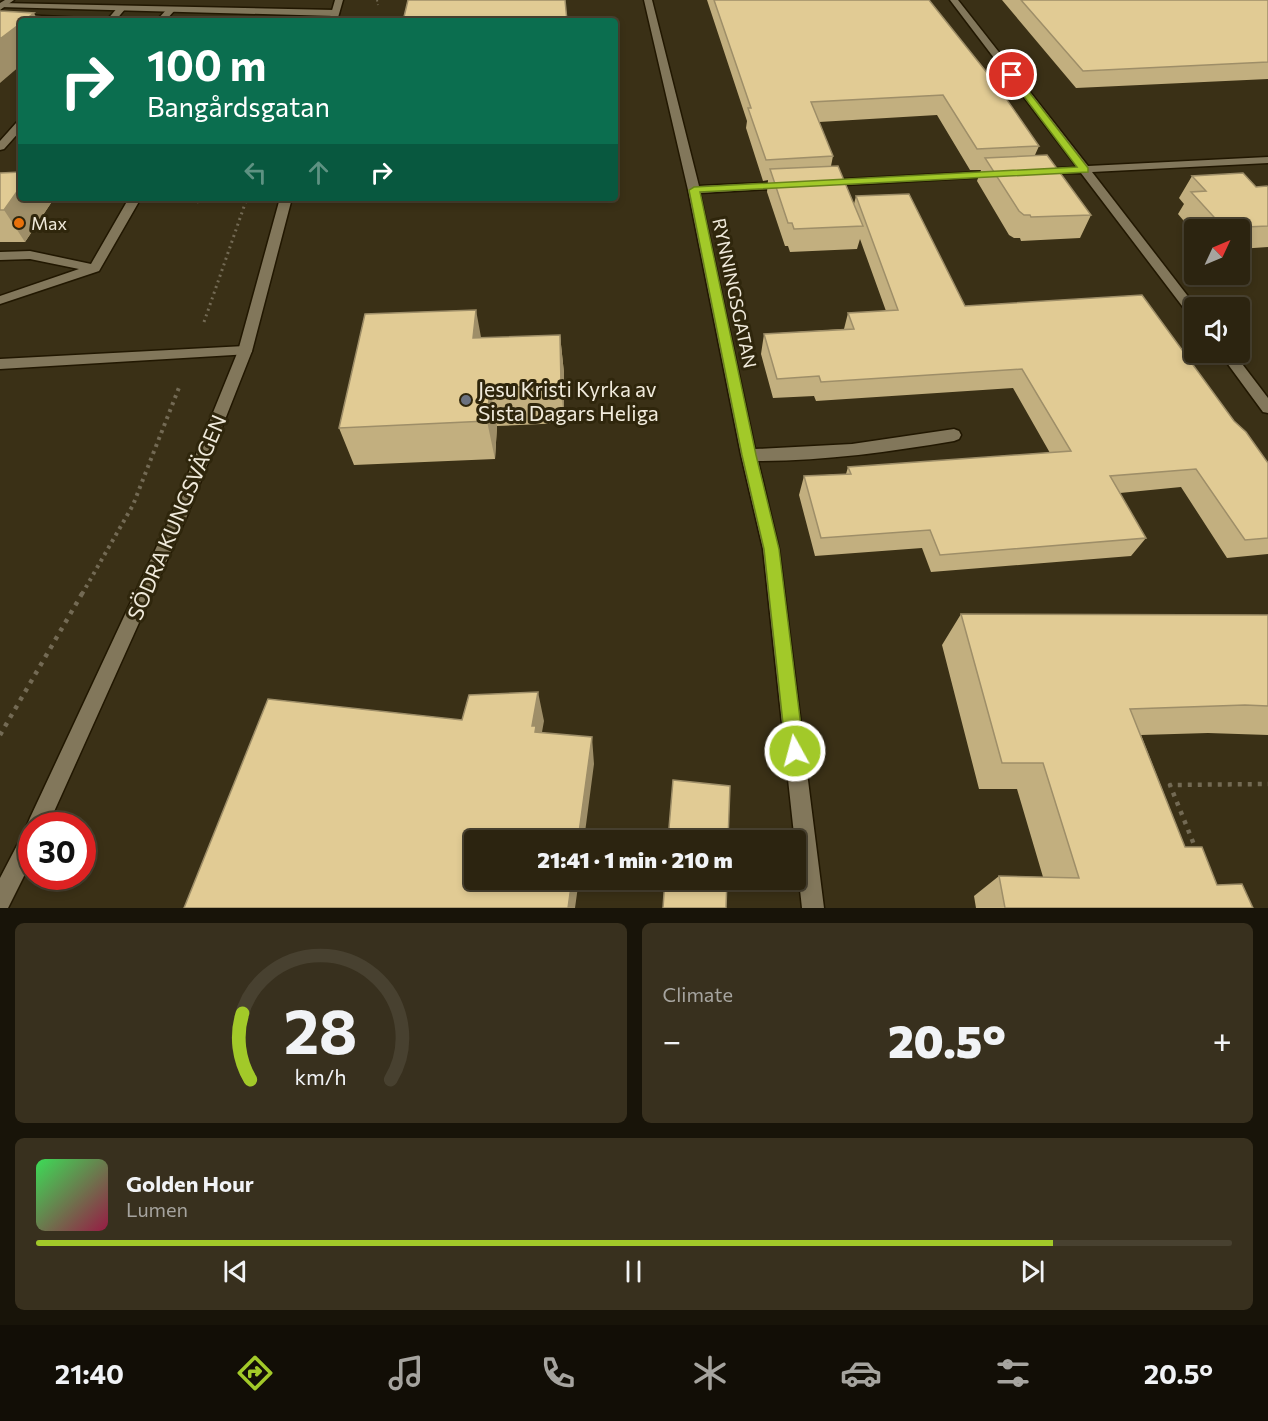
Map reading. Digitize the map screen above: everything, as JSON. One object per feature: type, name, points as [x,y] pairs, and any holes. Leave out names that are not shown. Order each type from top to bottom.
[{"type":"street","points":[[1,5],[10,0]]},
{"type":"street","points":[[1,5],[334,17],[339,0]]},
{"type":"street","name":"RYNNINGSGATAN","points":[[648,0],[694,190],[771,549],[813,908]]},
{"type":"street","points":[[954,0],[1184,299]]},
{"type":"street","points":[[113,18],[122,8]]},
{"type":"street","points":[[163,18],[171,10]]},
{"type":"street","points":[[0,17],[21,18]]},
{"type":"street","points":[[0,147],[18,127]]},
{"type":"street","points":[[694,190],[1268,160]]},
{"type":"street","points":[[0,300],[95,268],[133,201]]},
{"type":"street","name":"SÖDRA KUNGSVÄGEN","points":[[43,812],[179,516],[245,351],[285,201]]},
{"type":"street","points":[[0,256],[30,255],[95,268]]},
{"type":"street","points":[[0,364],[245,351]]},
{"type":"street","points":[[1233,363],[1268,408]]},
{"type":"street","points":[[749,455],[794,456],[858,451],[954,435]]},
{"type":"street","points":[[0,900],[18,865]]},
{"type":"path","points":[[377,0],[378,5]]},
{"type":"path","points":[[0,735],[133,505],[193,353],[247,201]]},
{"type":"path","points":[[1199,857],[1170,785],[1268,784]]},
{"type":"building","points":[[408,0],[565,0],[567,18],[404,18]]},
{"type":"building","points":[[714,0],[929,0],[996,84],[1039,146],[977,149],[943,95],[811,102],[833,156],[766,160],[748,108],[751,108]]},
{"type":"building","points":[[1021,0],[1268,0],[1268,62],[1083,71]]},
{"type":"building","points":[[0,11],[34,13],[27,18],[18,18],[18,25],[0,39]]},
{"type":"building","points":[[1047,155],[1091,215],[1031,217],[1024,215],[1019,211],[985,158]]},
{"type":"building","points":[[838,166],[863,226],[794,229],[792,223],[788,223],[770,169]]},
{"type":"building","points":[[18,172],[18,190],[4,210],[0,210],[0,173]]},
{"type":"building","points":[[1243,173],[1256,187],[1267,186],[1268,226],[1250,227],[1250,219],[1216,219],[1191,192],[1206,191],[1192,176]]},
{"type":"building","points":[[909,194],[965,306],[1142,295],[1184,353],[1184,363],[1192,363],[1268,463],[1268,538],[1245,540],[1196,469],[1110,476],[1146,538],[940,555],[930,530],[821,538],[804,476],[851,474],[848,467],[1071,451],[1022,369],[821,382],[819,376],[777,379],[764,334],[854,329],[848,313],[898,310],[856,196]]},
{"type":"building","points":[[476,310],[473,338],[560,335],[561,385],[490,388],[487,421],[339,428],[365,314]]},
{"type":"building","points":[[961,614],[1268,615],[1268,706],[1130,709],[1185,847],[1202,847],[1217,885],[1242,884],[1253,908],[1005,908],[999,876],[1079,878],[1043,763],[1002,763]]},
{"type":"building","points":[[538,692],[532,726],[536,726],[535,732],[592,737],[579,830],[464,830],[464,890],[570,890],[568,908],[184,908],[268,699],[462,720],[469,695]]},
{"type":"building","points":[[673,780],[730,786],[728,830],[669,830]]},
{"type":"building","points":[[664,890],[727,890],[726,908],[663,908]]},
{"type":"place","name":"Max","points":[[19,223]]},
{"type":"place","name":"Jesu Kristi Kyrka av Sista Dagars Heliga","points":[[466,400]]},
{"type":"route","points":[[795,751],[771,549],[694,190],[1084,170],[1012,75]]}]
